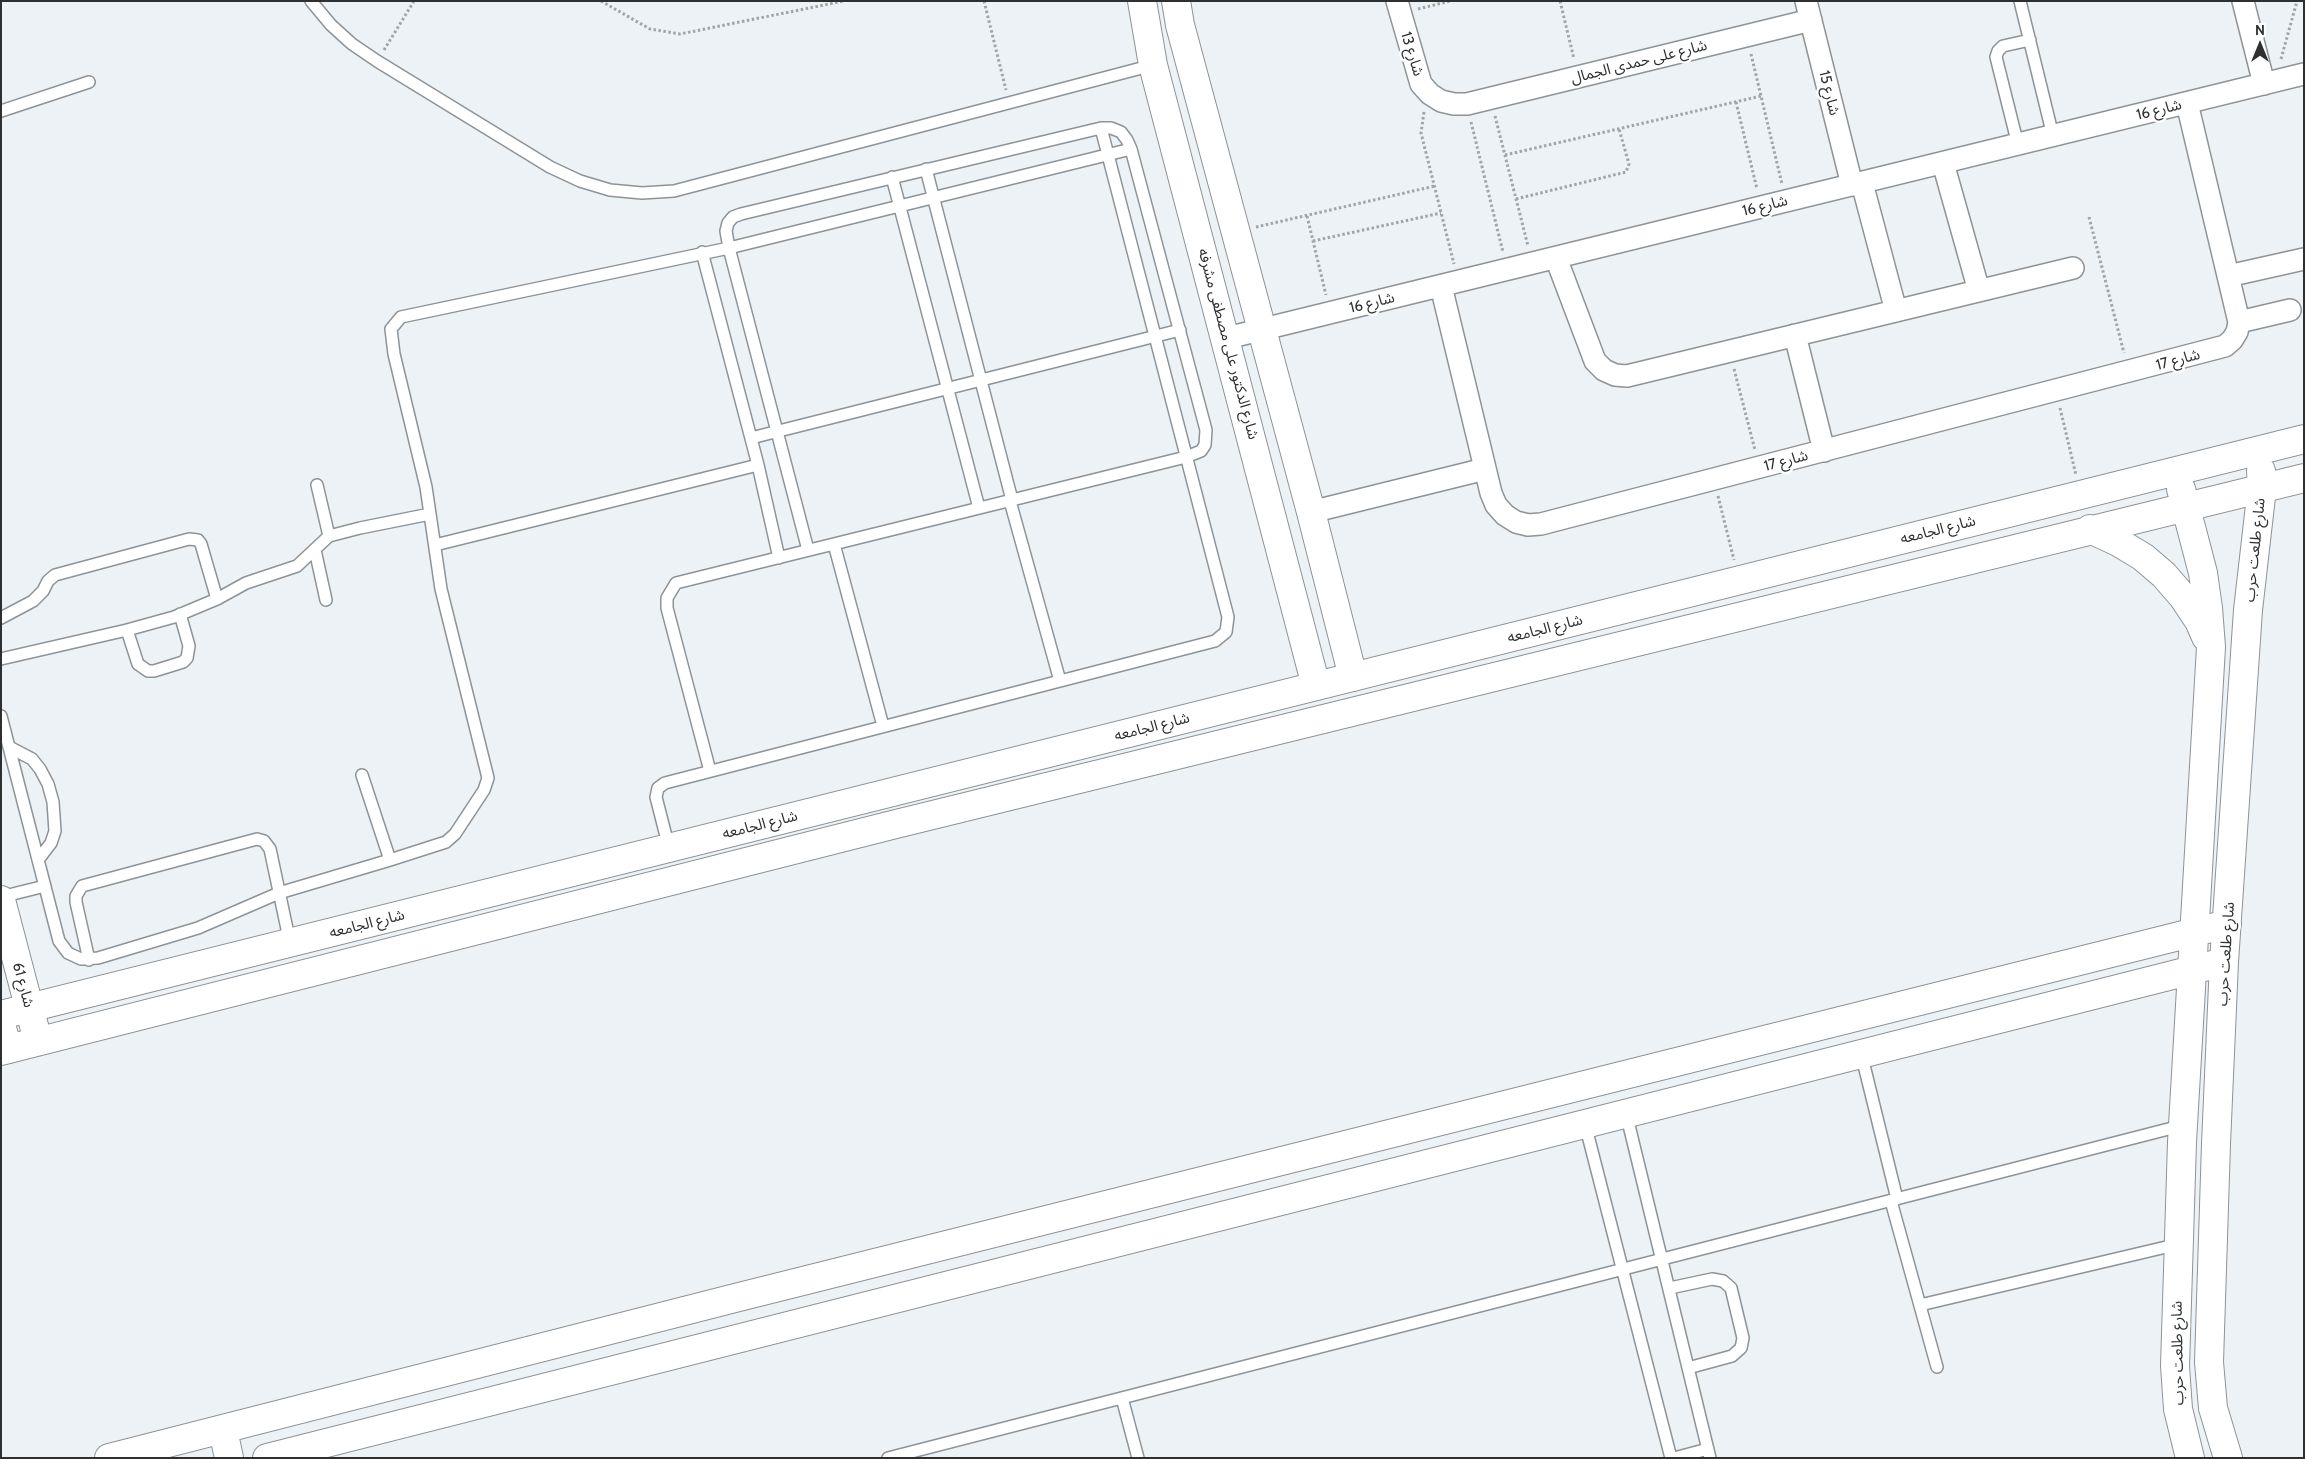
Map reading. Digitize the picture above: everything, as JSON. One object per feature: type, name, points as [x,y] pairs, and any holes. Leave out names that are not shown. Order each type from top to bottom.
[{"type":"main road","name":"شارع الدكتور على مصطفى مشرفه","points":[[1142,1],[1153,65],[1227,338],[1316,686]]},
{"type":"main road","points":[[1176,1],[1180,25],[1263,330],[1353,677]]},
{"type":"main road","name":"شارع الجامعه","points":[[1,1015],[2304,439]]},
{"type":"main road","name":"شارع طلعت حرب","points":[[2228,1458],[2213,1408],[2209,1362],[2224,962],[2248,610],[2262,488],[2260,463],[2254,451]]},
{"type":"main road","name":"شارع طلعت حرب","points":[[2176,471],[2202,573],[2208,608],[2211,647],[2191,971],[2175,1366],[2178,1409],[2190,1458]]},
{"type":"main road","points":[[4,1042],[38,1041],[892,825],[2090,529],[2304,478]]},
{"type":"main road","points":[[2090,529],[2135,552],[2164,575],[2199,620],[2211,647]]},
{"type":"main road","points":[[884,794],[892,825]]},
{"type":"main road","name":"شارع 61","points":[[1,899],[38,1041]]},
{"type":"main road","points":[[109,1458],[189,1448],[223,1430],[748,1295],[2227,924]]},
{"type":"main road","points":[[267,1458],[2224,962]]},
{"type":"main road","points":[[1970,990],[1978,1024]]},
{"type":"main road","points":[[1617,1077],[1626,1113]]},
{"type":"main road","points":[[1576,1088],[1585,1124]]},
{"type":"main road","points":[[223,1430],[229,1458]]},
{"type":"street","points":[[2243,1],[2269,82]]},
{"type":"street","name":"شارع 13","points":[[1399,7],[1419,78],[1430,94],[1441,101],[1467,104]]},
{"type":"street","name":"شارع على حمدى الجمال","points":[[1467,104],[1746,36],[1808,10]]},
{"type":"street","name":"شارع 15","points":[[1808,10],[1857,184],[1896,311]]},
{"type":"street","name":"شارع 16","points":[[1227,338],[2304,74]]},
{"type":"street","points":[[2187,103],[2239,322],[2290,310]]},
{"type":"street","points":[[1943,163],[1979,291]]},
{"type":"street","points":[[1556,258],[1595,361],[1604,370],[1615,375],[1627,376],[2073,268]]},
{"type":"street","points":[[2228,276],[2304,259]]},
{"type":"street","name":"شارع 17","points":[[1450,284],[1485,469],[1496,505],[1504,515],[1516,522],[1528,525],[1541,524],[2056,392],[2225,346],[2237,332],[2239,322]]},
{"type":"street","points":[[1795,335],[1824,451]]},
{"type":"street","points":[[1311,512],[1485,469]]},
{"type":"lane","points":[[311,1],[331,25],[352,44],[550,168],[580,181],[610,190],[642,193],[682,189],[1153,65]]},
{"type":"lane","points":[[2020,1],[2054,136]]},
{"type":"lane","points":[[2018,145],[1996,57],[1998,51],[2003,46],[2030,40]]},
{"type":"lane","points":[[1,111],[89,82]]},
{"type":"lane","points":[[670,848],[656,798],[658,788],[665,782],[1215,641],[1226,632],[1229,624],[1228,617],[1101,128]]},
{"type":"lane","points":[[710,771],[667,608],[667,598],[670,589],[676,583],[1186,457],[1201,451],[1207,438],[1180,330],[1131,149],[1128,140],[1120,132],[1111,128],[1101,128],[740,214],[733,217],[728,223],[726,231],[729,248],[808,550]]},
{"type":"lane","points":[[1,716],[59,941],[63,948],[74,957],[89,960],[198,928],[279,893],[390,860],[451,838],[484,790],[488,778],[441,589],[426,487],[394,354],[391,330],[401,317],[702,252],[729,248],[1131,149]]},
{"type":"lane","points":[[926,169],[1011,500],[1060,681]]},
{"type":"lane","points":[[892,177],[980,508]]},
{"type":"lane","points":[[702,252],[758,465],[779,558]]},
{"type":"lane","points":[[751,438],[1180,330]]},
{"type":"lane","points":[[434,545],[758,465]]},
{"type":"lane","points":[[317,485],[329,536]]},
{"type":"lane","points":[[1,660],[127,630],[180,614],[246,583],[297,566],[329,536],[430,514]]},
{"type":"lane","points":[[1,618],[33,601],[43,591],[48,580],[55,575],[189,539],[198,540],[201,544],[217,598]]},
{"type":"lane","points":[[834,544],[883,726]]},
{"type":"lane","points":[[315,550],[326,600]]},
{"type":"lane","points":[[127,630],[138,664],[148,671],[154,671],[183,662],[187,658],[189,646],[180,614]]},
{"type":"lane","points":[[9,746],[32,759],[40,769],[48,784],[53,802],[55,831],[51,843],[38,860]]},
{"type":"lane","points":[[362,775],[390,860]]},
{"type":"lane","points":[[89,960],[76,902],[78,890],[87,883],[257,839],[264,841],[270,849],[290,943]]},
{"type":"lane","points":[[1,899],[45,886]]},
{"type":"lane","points":[[1861,1054],[1894,1200],[1937,1367]]},
{"type":"lane","points":[[1585,1124],[1672,1458],[1709,1453],[1626,1113]]},
{"type":"lane","points":[[888,1458],[2184,1125]]},
{"type":"lane","points":[[1920,1305],[2179,1244]]},
{"type":"lane","points":[[1670,1288],[1712,1279],[1723,1281],[1731,1288],[1743,1338],[1741,1348],[1732,1356],[1688,1368]]},
{"type":"lane","points":[[1122,1398],[1138,1458]]},
{"type":"path","points":[[377,61],[414,1]]},
{"type":"path","points":[[602,1],[650,29],[680,34],[844,1]]},
{"type":"path","points":[[984,1],[1009,102]]},
{"type":"path","points":[[1399,7],[1450,1]]},
{"type":"path","points":[[1560,1],[1579,76]]},
{"type":"path","points":[[2269,82],[2297,1]]},
{"type":"path","points":[[1746,36],[1786,201]]},
{"type":"path","points":[[1430,94],[1423,113],[1422,133],[1442,213],[1450,284]]},
{"type":"path","points":[[1505,155],[1761,96]]},
{"type":"path","points":[[1491,98],[1532,264]]},
{"type":"path","points":[[1736,102],[1761,208]]},
{"type":"path","points":[[1467,104],[1508,270]]},
{"type":"path","points":[[1516,198],[1626,172],[1629,164],[1619,129]]},
{"type":"path","points":[[1236,232],[1435,186]]},
{"type":"path","points":[[1313,241],[1442,213]]},
{"type":"path","points":[[1306,216],[1331,313]]},
{"type":"path","points":[[2089,217],[2129,373]]},
{"type":"path","points":[[1729,352],[1760,468]]},
{"type":"path","points":[[2056,392],[2081,494]]},
{"type":"path","points":[[1714,479],[1740,580]]}]
